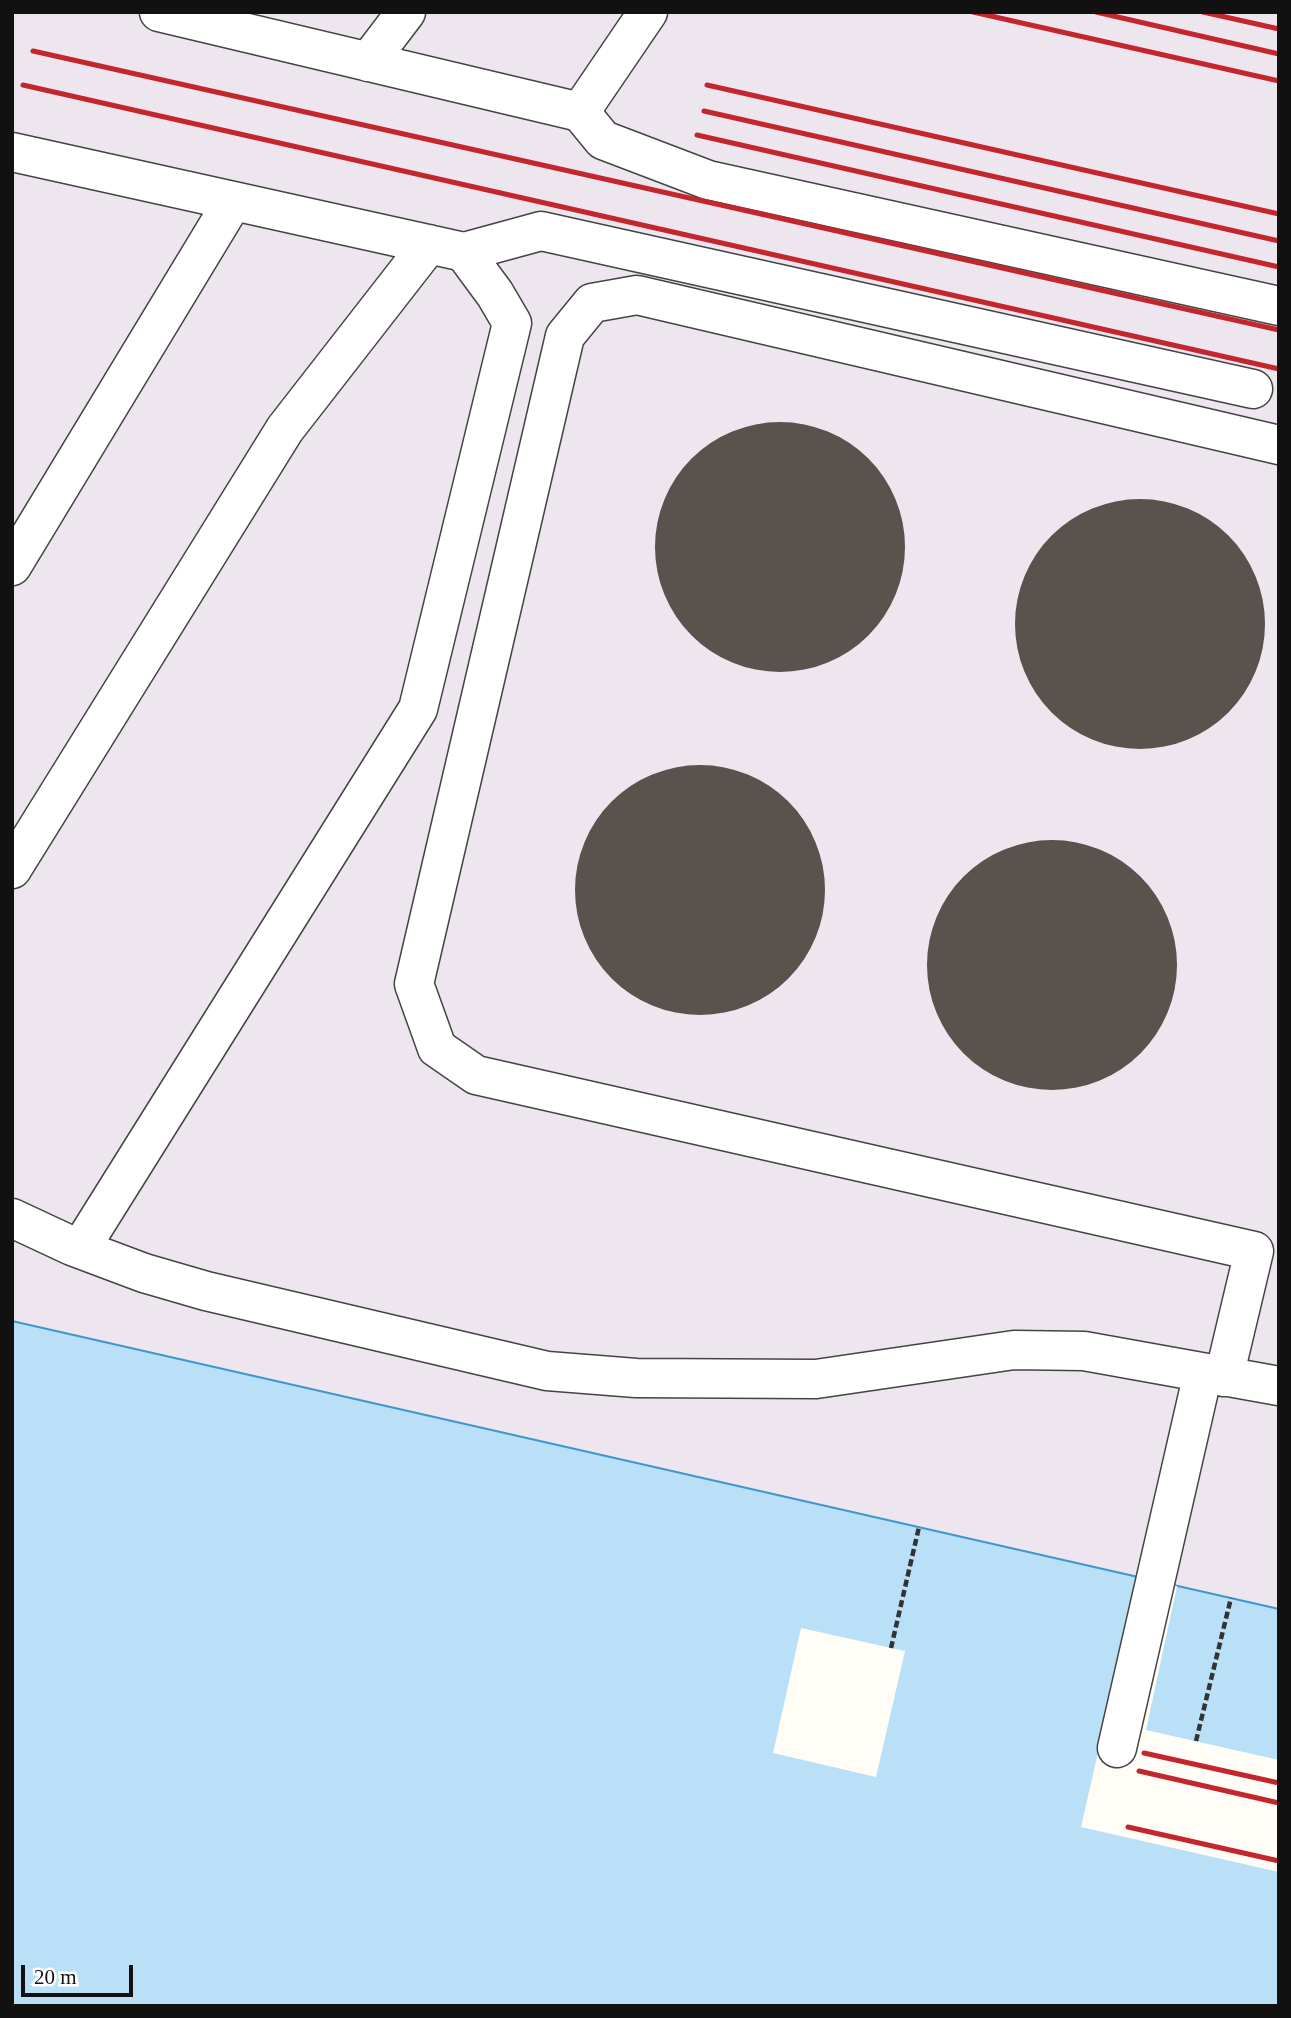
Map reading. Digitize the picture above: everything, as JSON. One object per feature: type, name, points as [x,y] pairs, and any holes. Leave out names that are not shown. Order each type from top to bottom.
[{"type":"lane","points":[[368,62],[406,12]]},
{"type":"lane","points":[[580,112],[648,12]]},
{"type":"lane","points":[[175,14],[580,112],[603,139],[708,180],[1279,306]]},
{"type":"lane","points":[[12,152],[446,248],[541,231],[1253,389]]},
{"type":"lane","points":[[12,566],[233,201]]},
{"type":"lane","points":[[12,869],[285,429],[446,248]]},
{"type":"lane","points":[[79,1248],[418,709],[512,323],[495,294],[446,248]]},
{"type":"lane","points":[[1117,1748],[1213,1375],[1266,1253],[476,1074],[437,1048],[414,984],[565,336],[592,303],[637,295],[1279,445]]},
{"type":"lane","points":[[12,1218],[144,1273],[206,1291],[547,1371],[636,1378],[816,1379],[1014,1350],[1084,1351],[1279,1386]]},
{"type":"path","points":[[891,1648],[919,1527]]},
{"type":"path","points":[[1196,1741],[1231,1598]]},
{"type":"shaded area","points":[[12,12],[1279,12],[1279,1609],[12,1321]]},
{"type":"water","points":[[12,1321],[1279,1609],[1279,2006],[12,2006]]},
{"type":"pier","points":[[1138,1577],[1177,1586],[1146,1730],[1279,1760],[1279,1872],[1081,1827]]},
{"type":"pier","points":[[801,1628],[905,1651],[876,1777],[773,1753]]},
{"type":"building","points":[[768,422],[792,422],[839,436],[869,458],[896,499],[903,523],[903,571],[896,595],[869,636],[828,663],[792,672],[768,672],[721,658],[700,644],[683,627],[669,606],[660,583],[655,559],[655,535],[669,488],[683,467],[700,450],[721,436],[744,427]]},
{"type":"building","points":[[1128,499],[1152,499],[1199,513],[1229,535],[1256,576],[1263,600],[1263,648],[1256,672],[1229,713],[1188,740],[1152,749],[1128,749],[1081,735],[1060,721],[1043,704],[1029,683],[1020,660],[1015,636],[1015,612],[1029,565],[1043,544],[1060,527],[1081,513],[1104,504]]},
{"type":"building","points":[[688,765],[712,765],[759,779],[789,801],[816,842],[823,866],[823,914],[816,938],[789,979],[748,1006],[712,1015],[688,1015],[641,1001],[620,987],[603,970],[589,949],[580,926],[575,902],[575,878],[589,831],[603,810],[620,793],[641,779],[664,770]]},
{"type":"building","points":[[1040,840],[1064,840],[1111,854],[1141,876],[1168,917],[1175,941],[1175,989],[1168,1013],[1141,1054],[1100,1081],[1064,1090],[1040,1090],[993,1076],[972,1062],[955,1045],[941,1024],[932,1001],[927,977],[927,953],[941,906],[955,885],[972,868],[993,854],[1016,845]]},
{"type":"railway","points":[[973,12],[1279,81]]},
{"type":"railway","points":[[1096,12],[1279,54]]},
{"type":"railway","points":[[1203,12],[1279,29]]},
{"type":"railway","points":[[33,51],[1279,330]]},
{"type":"railway","points":[[23,85],[1279,369]]},
{"type":"railway","points":[[707,85],[1279,214]]},
{"type":"railway","points":[[704,111],[1279,241]]},
{"type":"railway","points":[[697,135],[1279,267]]},
{"type":"railway","points":[[1144,1753],[1279,1783]]},
{"type":"railway","points":[[1139,1771],[1279,1803]]},
{"type":"railway","points":[[1128,1827],[1279,1861]]}]
